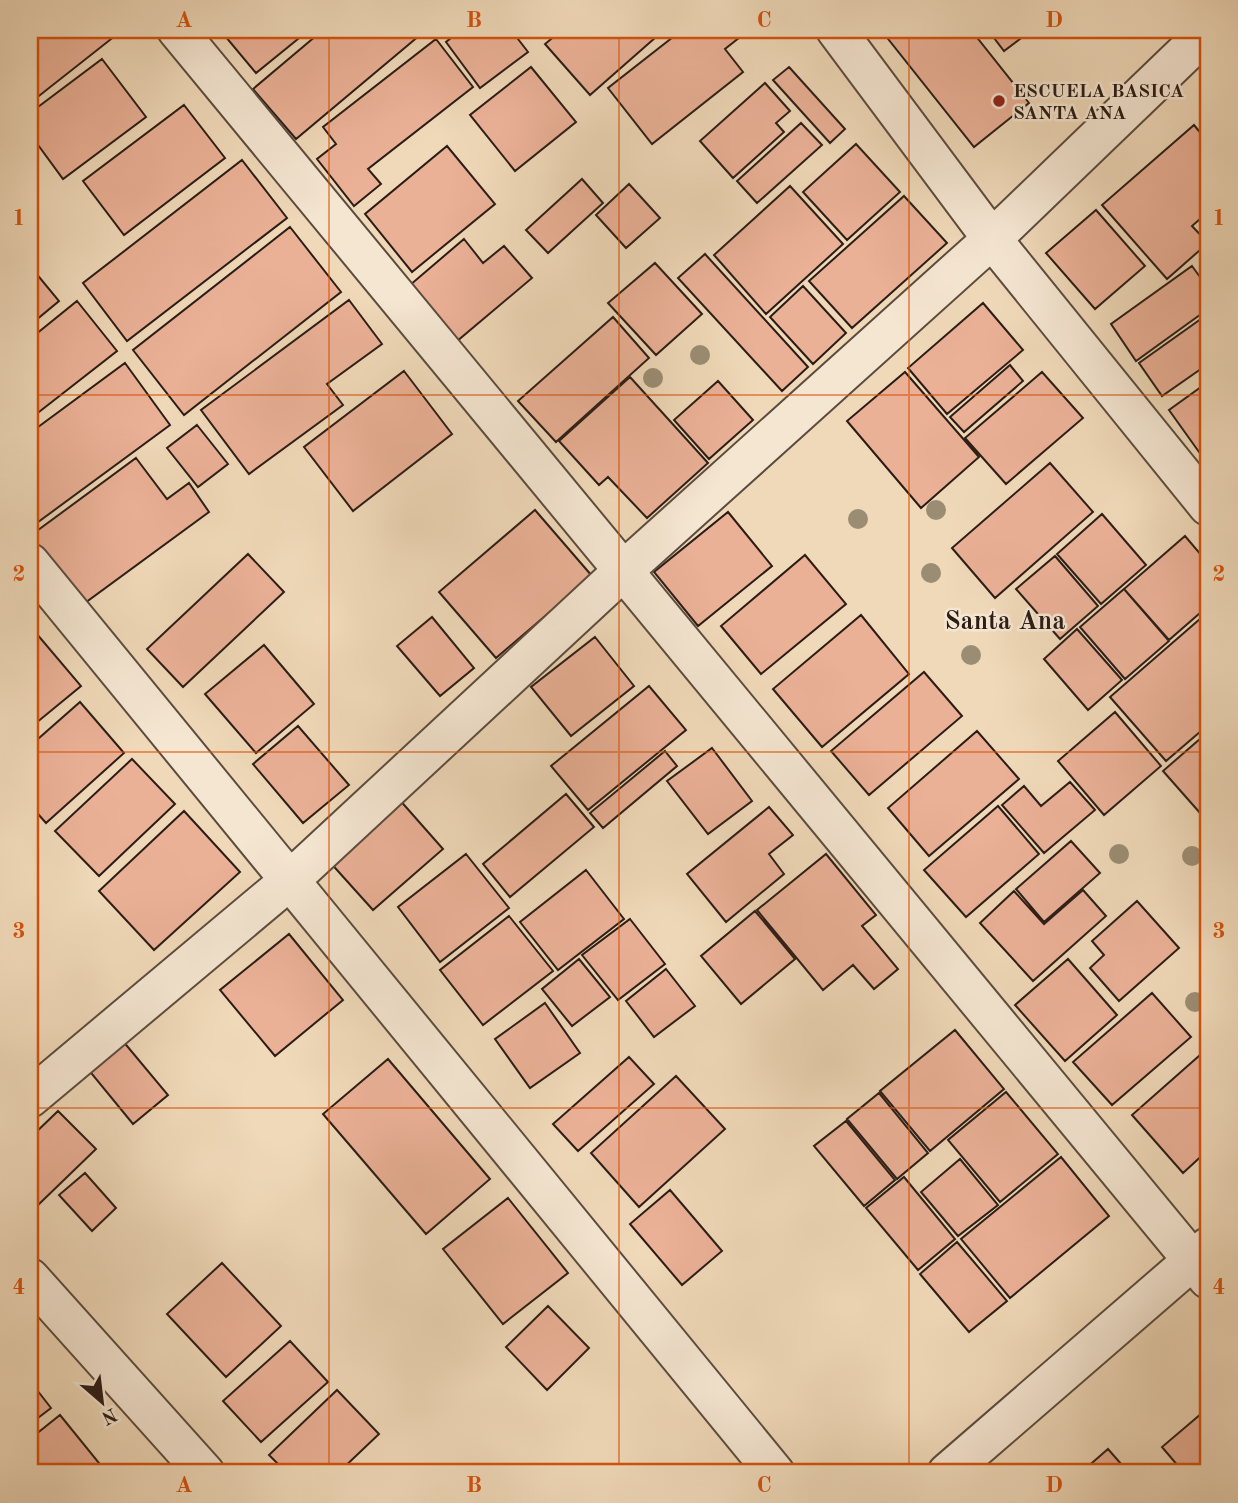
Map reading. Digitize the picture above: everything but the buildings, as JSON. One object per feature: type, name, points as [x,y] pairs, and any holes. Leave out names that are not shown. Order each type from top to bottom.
[{"type":"street","points":[[177,30],[623,571],[1203,1262],[947,1473]]},
{"type":"street","points":[[836,30],[992,239],[1208,506]]},
{"type":"street","points":[[30,1098],[289,881],[623,571],[992,239],[1208,31]]},
{"type":"street","points":[[30,564],[775,1473]]},
{"type":"street","points":[[30,1278],[205,1473]]},
{"type":"place","name":"ESCUELA BASICA SANTA ANA","points":[[999,101]]},
{"type":"district","name":"Santa Ana","points":[[1005,620]]}]
